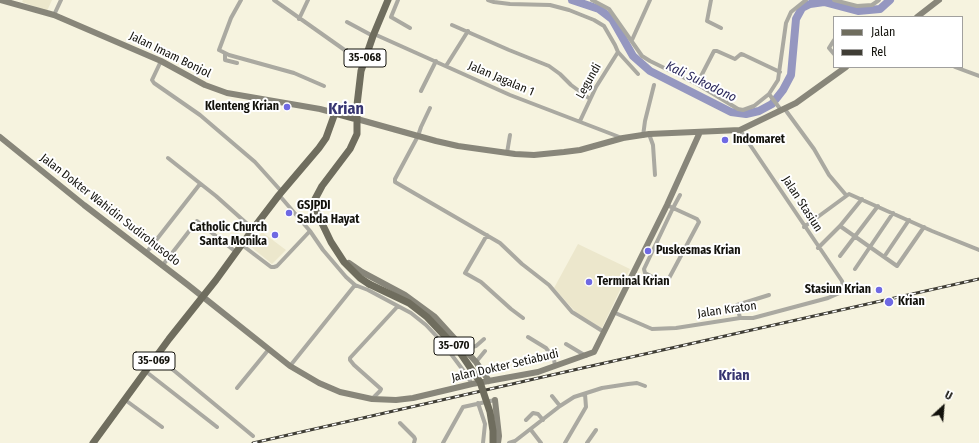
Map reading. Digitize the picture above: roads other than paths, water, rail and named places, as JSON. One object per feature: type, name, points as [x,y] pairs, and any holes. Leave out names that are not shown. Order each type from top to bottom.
[{"type":"main road","name":"Jalan Imam Bonjol","points":[[0,0],[54,15],[161,61],[205,85],[227,93],[320,109],[335,113]]},
{"type":"main road","name":"35-068","points":[[357,119],[358,85],[363,63],[388,0]]},
{"type":"main road","points":[[918,16],[939,0]]},
{"type":"main road","points":[[335,113],[458,146],[534,155],[580,150],[623,138],[646,135],[740,130],[796,103],[845,68]]},
{"type":"main road","name":"35-069","points":[[93,443],[170,339],[215,287],[216,280],[253,229],[281,193],[320,148],[326,138],[335,113]]},
{"type":"main road","name":"35-070","points":[[357,119],[357,134],[352,145],[322,186],[314,201],[318,216],[334,247],[352,271],[369,284],[409,303],[427,317],[459,351],[480,382],[490,412],[493,443]]},
{"type":"main road","name":"Jalan Dokter Setiabudi","points":[[204,298],[290,366],[319,383],[340,392],[372,399],[396,400],[413,398],[473,384],[538,372],[586,356],[594,352],[613,312],[670,206],[700,132]]},
{"type":"main road","name":"Jalan Dokter Wahidin Sudirohusodo","points":[[0,137],[204,298]]},
{"type":"main road","points":[[334,247],[347,262],[354,267],[405,295],[430,322],[464,349],[476,362],[486,382]]},
{"type":"main road","name":"35-069","points":[[98,443],[204,298]]},
{"type":"main road","points":[[495,400],[499,436],[498,443]]},
{"type":"street","points":[[54,15],[61,0]]},
{"type":"street","points":[[236,63],[225,60],[225,56],[218,49],[231,18],[241,0]]},
{"type":"street","points":[[274,0],[363,63]]},
{"type":"street","points":[[299,19],[308,0]]},
{"type":"street","points":[[398,0],[390,17],[410,28]]},
{"type":"street","points":[[488,0],[510,4],[550,5],[581,14],[594,20],[604,26],[618,52],[638,74]]},
{"type":"street","points":[[592,0],[609,8],[642,56],[697,84],[738,109],[743,110],[754,106],[770,95],[778,80],[780,72],[786,23],[791,12],[806,0]]},
{"type":"street","points":[[632,40],[650,0]]},
{"type":"street","points":[[711,0],[707,21],[721,28]]},
{"type":"street","points":[[834,0],[857,6],[872,5],[879,0]]},
{"type":"street","name":"Jalan Jagalan 1","points":[[347,22],[373,35],[436,61],[510,95],[623,138]]},
{"type":"street","points":[[452,25],[549,66],[590,99]]},
{"type":"street","points":[[446,66],[468,31]]},
{"type":"street","points":[[833,41],[828,48],[833,53]]},
{"type":"street","points":[[697,84],[714,51],[735,59],[741,54],[780,72]]},
{"type":"street","name":"Legundi","points":[[580,121],[590,99],[618,52]]},
{"type":"street","points":[[225,56],[288,71],[324,86]]},
{"type":"street","points":[[161,61],[152,80],[154,83],[200,115],[254,162],[281,193],[322,250],[355,285],[368,290],[430,322],[442,342],[473,384]]},
{"type":"street","points":[[421,91],[436,61]]},
{"type":"street","points":[[958,68],[979,76]]},
{"type":"street","points":[[654,85],[645,121],[646,135],[653,145],[655,175]]},
{"type":"street","points":[[770,95],[783,109],[814,149],[829,175],[846,195]]},
{"type":"street","points":[[430,108],[418,136],[395,181],[500,243],[522,264],[549,286],[572,312],[604,332]]},
{"type":"street","name":"Jalan Stasiun","points":[[740,130],[818,248],[842,281],[844,290]]},
{"type":"street","points":[[507,153],[510,135]]},
{"type":"street","points":[[168,158],[216,196],[253,229]]},
{"type":"street","points":[[146,253],[200,184]]},
{"type":"street","points":[[804,227],[849,194],[979,250]]},
{"type":"street","points":[[670,206],[697,219],[699,222],[667,282],[664,283],[645,273],[644,269],[670,206],[680,195]]},
{"type":"street","points":[[818,248],[840,226],[862,199]]},
{"type":"street","points":[[840,256],[878,206]]},
{"type":"street","points":[[855,269],[893,213]]},
{"type":"street","points":[[884,258],[909,220]]},
{"type":"street","points":[[162,266],[197,221],[236,252]]},
{"type":"street","points":[[840,226],[869,248],[898,266],[924,227]]},
{"type":"street","points":[[242,245],[272,267],[276,267],[310,232]]},
{"type":"street","points":[[486,235],[465,273],[481,282],[523,318]]},
{"type":"street","points":[[290,366],[355,285]]},
{"type":"street","name":"Jalan Kraton","points":[[613,312],[652,329],[676,328],[740,318],[753,318],[828,298],[844,290]]},
{"type":"street","points":[[740,318],[736,305],[769,295]]},
{"type":"street","points":[[372,399],[381,388],[354,365],[350,358],[398,306]]},
{"type":"street","points":[[528,337],[546,348],[554,359],[555,366]]},
{"type":"street","points":[[464,349],[476,346],[484,339]]},
{"type":"street","points":[[566,344],[586,356]]},
{"type":"street","points":[[237,388],[269,349]]},
{"type":"street","points":[[476,362],[485,351]]},
{"type":"street","points":[[160,359],[253,436]]},
{"type":"street","points":[[149,374],[217,427]]},
{"type":"street","points":[[509,443],[515,441],[531,430],[560,406],[574,397],[602,388],[637,383],[645,386]]},
{"type":"street","points":[[565,443],[586,407],[585,394]]},
{"type":"street","points":[[552,396],[560,406]]},
{"type":"street","points":[[443,443],[462,408],[495,400]]},
{"type":"street","points":[[128,402],[162,427]]},
{"type":"street","points":[[479,403],[485,424],[483,443]]},
{"type":"street","points":[[526,420],[533,413],[538,414],[543,420]]},
{"type":"street","points":[[400,423],[414,437],[414,443]]},
{"type":"street","points":[[531,430],[541,443]]},
{"type":"street","points":[[587,443],[596,430]]},
{"type":"waterway","name":"Kali Sukodono","points":[[572,0],[599,9],[612,19],[633,56],[650,71],[731,112],[746,114],[759,111],[772,104],[783,90],[791,75],[796,19],[802,8],[810,4],[824,2],[858,11],[880,9],[890,0]]},
{"type":"railway","points":[[253,443],[979,279]]},
{"type":"place","name":"Klenteng Krian","points":[[287,107]]},
{"type":"place","name":"Indomaret","points":[[725,140]]},
{"type":"place","name":"GSJPDI Sabda Hayat","points":[[289,213]]},
{"type":"place","name":"Catholic Church Santa Monika","points":[[275,235]]},
{"type":"place","name":"Puskesmas Krian","points":[[648,251]]},
{"type":"place","name":"Terminal Krian","points":[[589,282]]},
{"type":"place","name":"Stasiun Krian","points":[[879,290]]},
{"type":"place","name":"Krian","points":[[889,302]]},
{"type":"district","name":"Krian","points":[[346,110]]},
{"type":"district","name":"Krian","points":[[734,376]]}]
